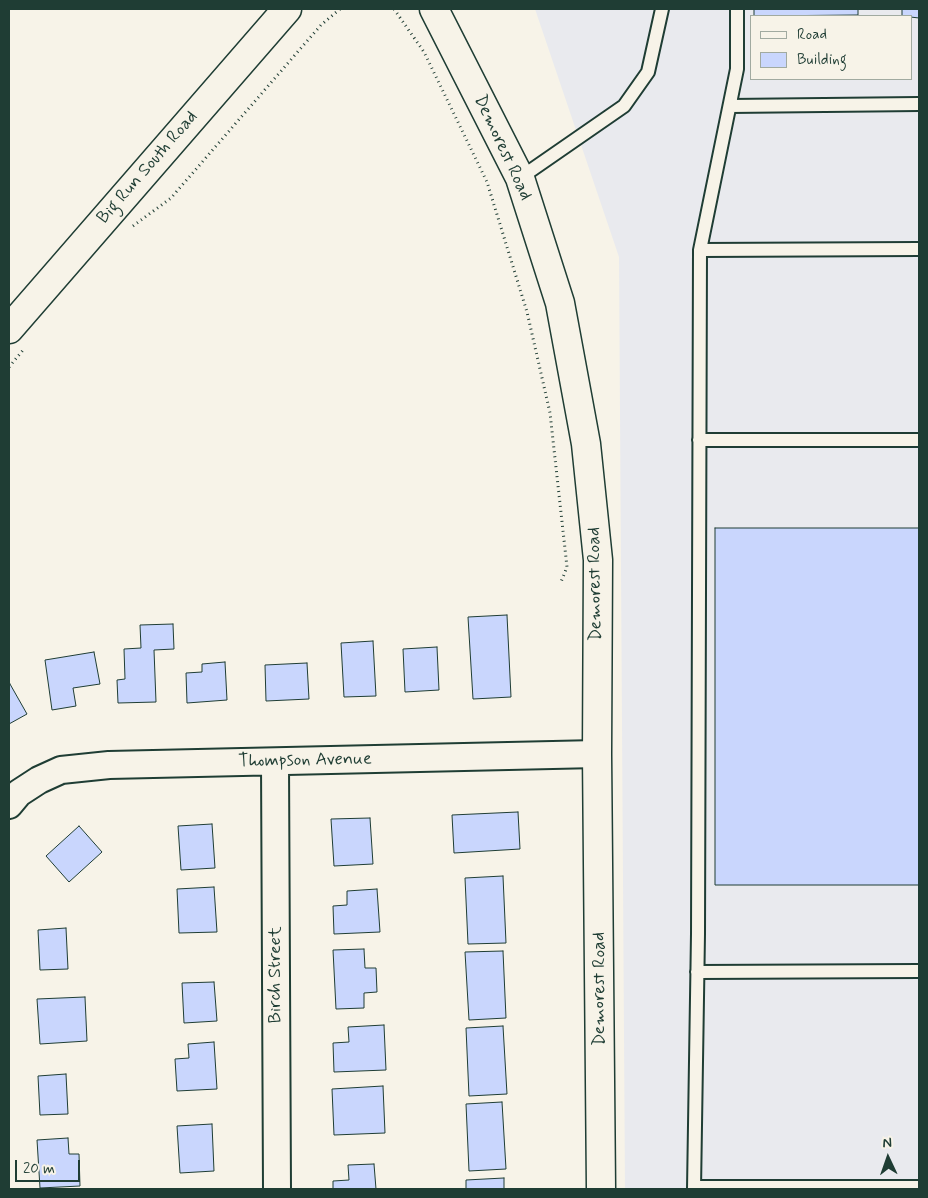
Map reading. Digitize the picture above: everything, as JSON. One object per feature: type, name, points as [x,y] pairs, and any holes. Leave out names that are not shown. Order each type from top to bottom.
[{"type":"street","name":"Big Run South Road","points":[[18,337],[287,9]]},
{"type":"street","name":"Demorest Road","points":[[434,9],[520,178],[560,303],[586,444],[598,560],[597,754],[600,1189]]},
{"type":"street","name":"Thompson Avenue","points":[[14,799],[39,780],[61,770],[109,765],[597,754]]},
{"type":"street","name":"Birch Street","points":[[275,762],[277,1189]]},
{"type":"lane","points":[[520,178],[624,106],[648,72],[662,9]]},
{"type":"lane","points":[[737,9],[738,68],[700,250],[698,972],[694,1188],[919,1187]]},
{"type":"lane","points":[[730,106],[919,104]]},
{"type":"lane","points":[[700,250],[919,249]]},
{"type":"lane","points":[[699,440],[919,440]]},
{"type":"lane","points":[[698,972],[919,971]]},
{"type":"path","points":[[131,228],[171,198],[321,24],[340,9]]},
{"type":"path","points":[[394,9],[424,52],[487,182],[527,312],[550,413],[566,567],[561,582]]},
{"type":"path","points":[[9,367],[18,337]]},
{"type":"shaded area","points":[[535,9],[919,9],[919,1189],[625,1189],[619,257]]},
{"type":"building","points":[[754,9],[858,9],[858,15],[754,15]]},
{"type":"building","points":[[902,9],[919,9],[919,18],[913,17],[913,15],[902,15]]},
{"type":"building","points":[[715,528],[919,528],[919,885],[715,885]]},
{"type":"building","points":[[507,615],[511,697],[473,699],[468,617]]},
{"type":"building","points":[[173,624],[174,649],[154,650],[156,702],[118,703],[117,680],[125,679],[124,649],[141,648],[140,625]]},
{"type":"building","points":[[373,641],[376,696],[344,697],[341,643]]},
{"type":"building","points":[[437,647],[439,690],[405,692],[403,649]]},
{"type":"building","points":[[94,652],[100,684],[73,688],[76,706],[52,710],[45,660]]},
{"type":"building","points":[[225,662],[227,700],[187,703],[186,673],[202,672],[202,664]]},
{"type":"building","points":[[307,663],[309,699],[266,701],[265,665]]},
{"type":"building","points":[[9,685],[27,714],[9,724]]},
{"type":"building","points":[[518,812],[520,849],[454,853],[452,815]]},
{"type":"building","points":[[370,818],[373,864],[334,866],[331,819]]},
{"type":"building","points":[[212,824],[215,868],[181,870],[178,826]]},
{"type":"building","points":[[79,826],[102,852],[69,882],[46,856]]},
{"type":"building","points":[[503,876],[506,943],[468,944],[465,878]]},
{"type":"building","points":[[214,887],[217,932],[179,933],[177,889]]},
{"type":"building","points":[[377,889],[380,932],[334,934],[333,906],[347,905],[347,891]]},
{"type":"building","points":[[66,928],[68,969],[40,970],[38,930]]},
{"type":"building","points":[[364,949],[365,968],[376,968],[377,992],[364,993],[364,1008],[336,1009],[333,950]]},
{"type":"building","points":[[503,951],[506,1018],[469,1020],[465,952]]},
{"type":"building","points":[[214,982],[217,1021],[184,1023],[182,983]]},
{"type":"building","points":[[85,997],[87,1041],[40,1044],[37,999]]},
{"type":"building","points":[[384,1025],[386,1070],[334,1072],[333,1043],[349,1042],[348,1027]]},
{"type":"building","points":[[503,1026],[507,1094],[469,1096],[466,1028]]},
{"type":"building","points":[[214,1042],[217,1089],[177,1091],[175,1059],[189,1058],[188,1044]]},
{"type":"building","points":[[66,1074],[68,1114],[40,1115],[38,1076]]},
{"type":"building","points":[[383,1086],[385,1133],[334,1135],[332,1089]]},
{"type":"building","points":[[502,1102],[506,1169],[469,1171],[466,1104]]},
{"type":"building","points":[[212,1124],[214,1171],[180,1173],[177,1126]]},
{"type":"building","points":[[68,1138],[69,1154],[79,1154],[80,1186],[40,1188],[37,1140]]},
{"type":"building","points":[[374,1164],[376,1189],[333,1189],[333,1181],[349,1180],[348,1165]]},
{"type":"building","points":[[504,1178],[504,1189],[466,1189],[466,1180]]}]
